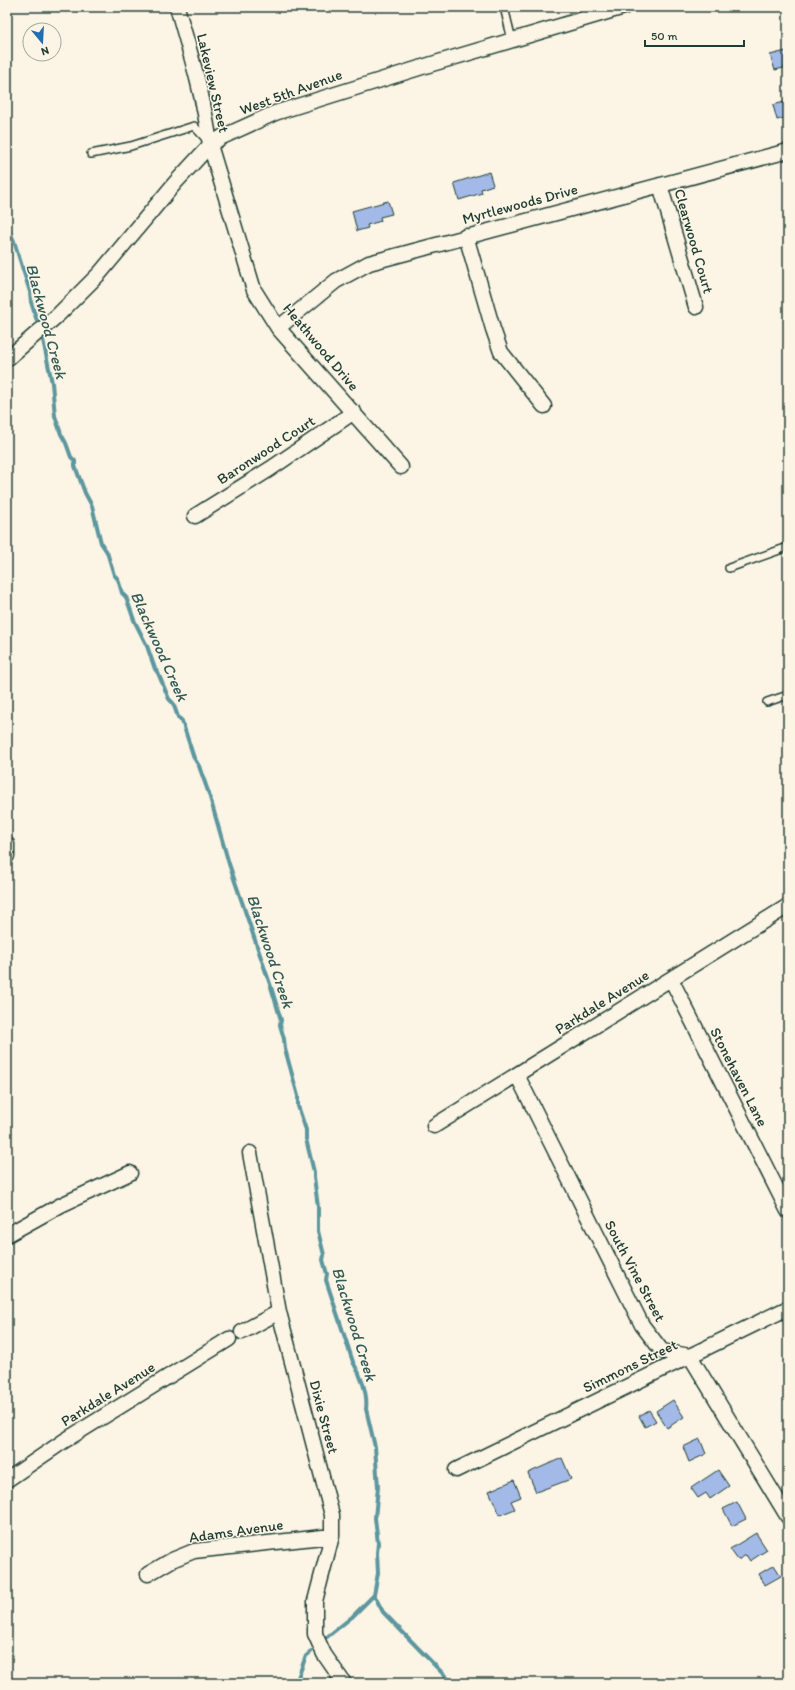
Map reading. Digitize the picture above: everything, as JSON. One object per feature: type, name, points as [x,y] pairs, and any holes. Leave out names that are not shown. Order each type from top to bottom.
[{"type":"street","name":"Lakeview Street","points":[[176,7],[197,76],[207,120],[210,144]]},
{"type":"street","name":"West 5th Avenue","points":[[12,355],[58,315],[100,273],[175,183],[210,144],[222,137],[275,113],[512,40],[584,13],[624,7]]},
{"type":"street","name":"Heathwood Drive","points":[[210,144],[254,290],[278,328],[401,466]]},
{"type":"street","name":"Myrtlewoods Drive","points":[[278,328],[336,281],[369,263],[788,151]]},
{"type":"street","name":"Clearwood Court","points":[[660,185],[696,307]]},
{"type":"street","points":[[466,236],[493,329],[502,352],[544,406]]},
{"type":"street","name":"Baronwood Court","points":[[195,516],[270,469],[354,412]]},
{"type":"street","points":[[7,844],[7,856]]},
{"type":"street","name":"Parkdale Avenue","points":[[434,1126],[517,1076],[788,906]]},
{"type":"street","name":"Stonehaven Lane","points":[[671,979],[788,1211]]},
{"type":"street","name":"South Vine Street","points":[[517,1076],[642,1325],[662,1351],[690,1356]]},
{"type":"street","name":"Dixie Street","points":[[250,1153],[279,1312],[332,1515],[332,1536],[315,1601],[315,1634],[324,1654],[344,1683]]},
{"type":"street","points":[[7,1235],[61,1205],[130,1173]]},
{"type":"street","name":"Simmons Street","points":[[456,1470],[788,1308]]},
{"type":"street","points":[[242,1332],[279,1312]]},
{"type":"street","name":"Parkdale Avenue","points":[[7,1480],[64,1441],[230,1339]]},
{"type":"street","points":[[690,1356],[788,1517]]},
{"type":"street","name":"Adams Avenue","points":[[148,1574],[172,1560],[194,1551],[332,1536]]},
{"type":"lane","points":[[504,7],[512,40]]},
{"type":"lane","points":[[91,154],[131,146],[194,126],[210,144]]},
{"type":"lane","points":[[729,568],[788,547]]},
{"type":"lane","points":[[767,702],[788,695]]},
{"type":"building","points":[[786,51],[788,67],[775,70],[770,55]]},
{"type":"building","points":[[788,101],[788,117],[777,120],[773,105]]},
{"type":"building","points":[[489,172],[493,185],[481,189],[482,193],[459,200],[454,183]]},
{"type":"building","points":[[388,201],[392,214],[380,217],[381,221],[367,225],[368,228],[357,231],[352,211]]},
{"type":"building","points":[[673,1400],[684,1417],[667,1428],[656,1411]]},
{"type":"building","points":[[649,1410],[656,1421],[645,1427],[639,1416]]},
{"type":"building","points":[[700,1439],[706,1454],[689,1462],[683,1447]]},
{"type":"building","points":[[562,1458],[571,1479],[536,1492],[528,1473]]},
{"type":"building","points":[[718,1470],[729,1486],[710,1499],[706,1493],[698,1498],[691,1488]]},
{"type":"building","points":[[514,1480],[521,1497],[511,1501],[515,1509],[500,1515],[489,1491]]},
{"type":"building","points":[[737,1502],[746,1519],[732,1526],[723,1509]]},
{"type":"building","points":[[756,1533],[767,1550],[750,1561],[746,1555],[738,1560],[730,1549]]},
{"type":"building","points":[[774,1565],[781,1576],[765,1585],[759,1574]]},
{"type":"waterway","name":"Blackwood Creek","points":[[7,226],[14,241],[43,340],[52,383],[55,416],[61,434],[71,457],[75,461],[75,466],[85,493],[92,506],[101,543],[107,552],[114,575],[118,579],[122,593],[126,597],[155,669],[169,699],[173,703],[178,717],[182,721],[194,758],[199,766],[209,794],[229,864],[281,1020],[280,1025],[285,1049],[298,1096],[298,1106],[306,1130],[306,1139],[314,1172],[318,1207],[318,1231],[324,1255],[323,1260],[327,1274],[326,1280],[353,1362],[363,1385],[366,1397],[366,1409],[375,1447],[378,1487],[375,1518],[378,1543],[378,1573],[374,1595],[383,1612],[452,1683]]},
{"type":"waterway","points":[[327,1637],[352,1617],[374,1595]]},
{"type":"waterway","points":[[296,1683],[306,1656],[311,1652]]}]
